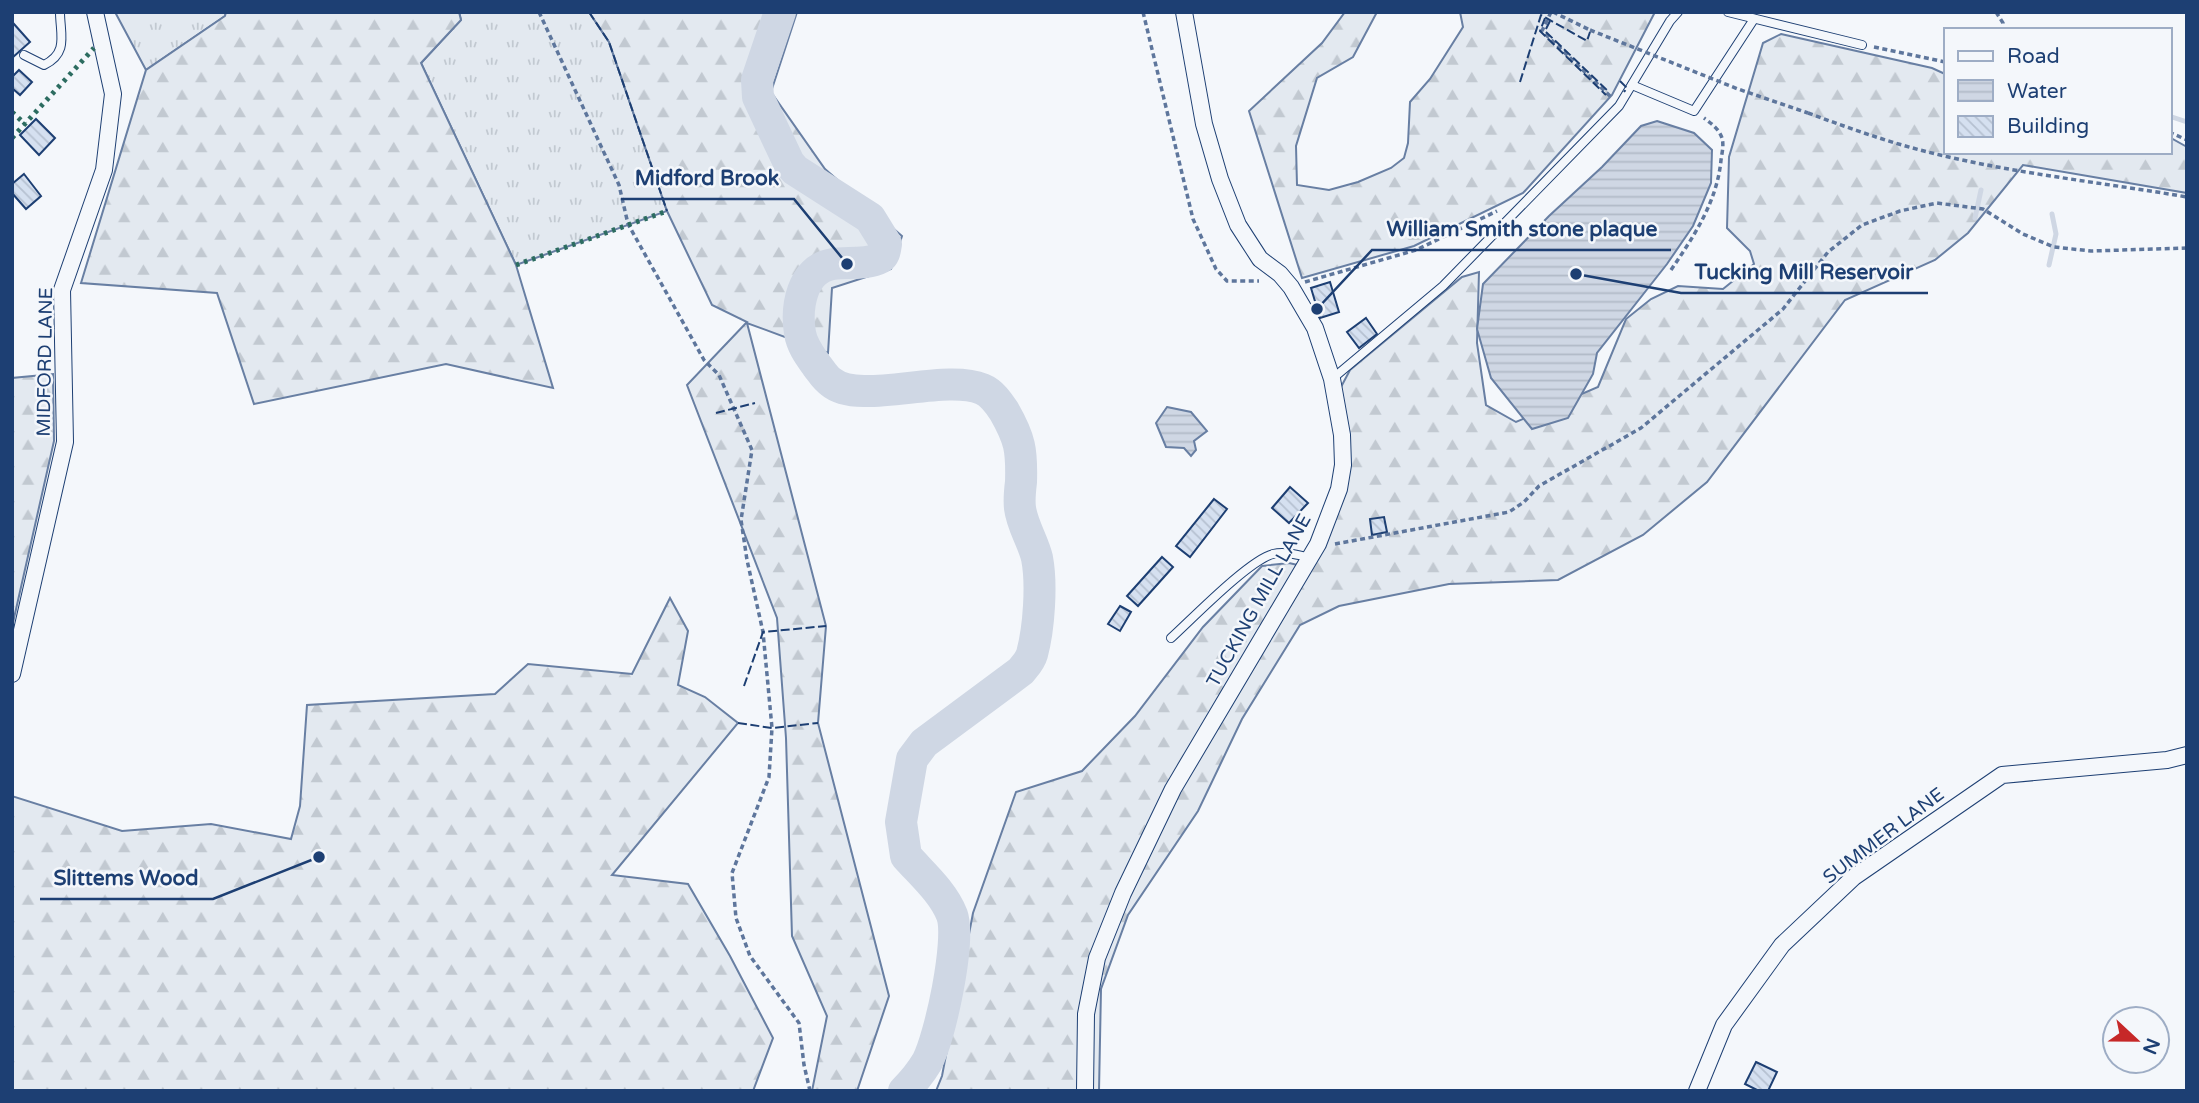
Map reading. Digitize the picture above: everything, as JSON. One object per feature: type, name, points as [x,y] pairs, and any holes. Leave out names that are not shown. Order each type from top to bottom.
[{"type":"street","name":"MIDFORD LANE","points":[[12,674],[65,442],[62,290],[104,170],[113,94],[95,12]]},
{"type":"street","name":"TUCKING MILL LANE","points":[[1085,1091],[1086,1014],[1097,958],[1123,893],[1173,789],[1314,551],[1339,489],[1343,465],[1342,435],[1332,379],[1315,328],[1291,286],[1260,259],[1238,225],[1220,179],[1204,124],[1184,12]]},
{"type":"street","name":"SUMMER LANE","points":[[1697,1091],[1724,1025],[1782,945],[1854,877],[2002,775],[2167,760],[2187,755]]},
{"type":"lane","points":[[24,55],[44,65],[57,56],[63,40],[60,12]]},
{"type":"lane","points":[[1332,379],[1443,286],[1619,106],[1670,20],[1678,12]]},
{"type":"lane","points":[[1728,12],[1862,45]]},
{"type":"lane","points":[[1632,85],[1694,111],[1754,19]]},
{"type":"lane","points":[[1171,638],[1250,566],[1271,554],[1314,551]]},
{"type":"path","points":[[539,12],[619,186],[628,225],[704,360],[719,375],[752,450],[741,520],[763,632],[772,728],[769,777],[732,873],[736,918],[751,956],[799,1023],[810,1091]]},
{"type":"path","points":[[1608,94],[1542,31],[1552,12],[1738,89],[1877,138],[1979,163],[2187,197]]},
{"type":"path","points":[[1996,12],[2003,28]]},
{"type":"path","points":[[1862,45],[1944,62]]},
{"type":"path","points":[[1615,101],[1625,84],[1632,85]]},
{"type":"path","points":[[1671,270],[1710,205],[1720,171],[1724,141],[1718,129],[1694,111]]},
{"type":"path","points":[[2171,133],[2187,140]]},
{"type":"path","points":[[1314,551],[1509,512],[1524,502],[1539,486],[1641,428],[1783,309],[1828,252],[1862,225],[1900,211],[1937,203],[1983,209],[2022,234],[2054,247],[2091,251],[2187,248]]},
{"type":"path","points":[[1291,286],[1416,250],[1506,206]]},
{"type":"green space","points":[[115,12],[226,12],[225,16],[146,70]]},
{"type":"green space","points":[[226,12],[459,12],[461,20],[421,63],[516,265],[553,388],[446,364],[254,404],[217,293],[81,283],[146,70],[225,16]]},
{"type":"green space","points":[[459,12],[589,12],[609,42],[667,211],[516,265],[421,63],[461,20]]},
{"type":"green space","points":[[589,12],[797,12],[771,92],[825,169],[902,236],[891,269],[832,288],[828,353],[747,323],[826,626],[818,723],[889,996],[857,1091],[812,1091],[827,1016],[792,936],[786,738],[777,618],[687,385],[747,322],[712,305],[667,211],[609,42]]},
{"type":"green space","points":[[1345,12],[1377,12],[1353,57],[1317,78],[1296,146],[1297,185],[1329,190],[1358,182],[1391,168],[1404,158],[1408,143],[1410,102],[1430,79],[1463,27],[1460,12],[1655,12],[1612,95],[1523,193],[1414,246],[1302,278],[1249,111],[1322,43]]},
{"type":"green space","points":[[1781,34],[1932,68],[1944,74],[1944,154],[2171,154],[2171,138],[2187,147],[2187,193],[2023,165],[1968,233],[1935,260],[1845,300],[1707,482],[1643,535],[1558,580],[1449,584],[1339,606],[1300,625],[1242,719],[1198,811],[1128,915],[1101,989],[1099,1091],[936,1091],[942,1076],[973,913],[1016,792],[1082,771],[1135,716],[1203,627],[1262,566],[1289,563],[1311,568],[1335,514],[1341,387],[1350,370],[1462,277],[1479,272],[1477,343],[1486,405],[1516,422],[1598,387],[1626,319],[1651,299],[1678,286],[1723,289],[1754,264],[1750,251],[1727,228],[1729,157],[1763,43]]},
{"type":"green space","points":[[53,374],[54,441],[12,627],[12,378]]},
{"type":"green space","points":[[670,598],[688,631],[678,685],[705,697],[738,723],[612,875],[688,884],[773,1038],[753,1091],[12,1091],[12,796],[122,831],[211,824],[291,839],[300,806],[307,705],[495,694],[528,664],[632,674]]},
{"type":"water","points":[[1657,121],[1694,133],[1712,150],[1711,183],[1693,226],[1667,264],[1597,353],[1593,374],[1568,418],[1532,429],[1491,378],[1477,329],[1483,284],[1641,126]]},
{"type":"water","points":[[1167,407],[1191,412],[1207,431],[1194,441],[1196,450],[1191,456],[1184,448],[1166,447],[1156,423]]},
{"type":"building","points":[[14,24],[30,42],[12,58],[12,26]]},
{"type":"building","points":[[19,70],[32,82],[20,95],[12,88],[12,77]]},
{"type":"building","points":[[36,119],[55,138],[39,155],[20,135]]},
{"type":"building","points":[[24,174],[41,196],[26,209],[12,193],[12,184]]},
{"type":"building","points":[[1330,282],[1339,312],[1320,318],[1311,288]]},
{"type":"building","points":[[1366,318],[1377,334],[1359,348],[1347,332]]},
{"type":"building","points":[[1290,487],[1308,503],[1289,523],[1272,508]]},
{"type":"building","points":[[1214,499],[1227,509],[1190,557],[1176,546]]},
{"type":"building","points":[[1384,517],[1387,532],[1372,535],[1370,519]]},
{"type":"building","points":[[1162,557],[1173,567],[1138,606],[1127,596]]},
{"type":"building","points":[[1120,606],[1131,612],[1120,631],[1108,624]]},
{"type":"building","points":[[1756,1062],[1777,1072],[1768,1091],[1759,1091],[1745,1084]]},
{"type":"waterway","points":[[780,12],[757,80],[758,97],[789,163],[795,170],[870,218],[886,244],[880,258],[822,267],[807,281],[799,312],[804,347],[827,379],[844,389],[881,391],[966,385],[992,395],[1017,437],[1021,471],[1020,508],[1039,569],[1038,619],[1029,661],[1021,671],[924,743],[912,759],[901,822],[906,856],[932,884],[948,907],[952,915],[954,945],[948,989],[932,1050],[922,1070],[904,1091]]},
{"type":"waterway","points":[[2171,117],[2187,122]]},
{"type":"waterway","points":[[1975,218],[1981,190]]},
{"type":"waterway","points":[[2049,265],[2056,234],[2052,214]]},
{"type":"hedge","points":[[12,138],[94,48]]},
{"type":"hedge","points":[[12,112],[25,124]]},
{"type":"hedge","points":[[516,265],[667,211]]},
{"type":"fence","points":[[589,12],[609,42],[667,211]]},
{"type":"fence","points":[[1520,82],[1541,15],[1587,41],[1590,32]]},
{"type":"fence","points":[[1545,18],[1540,31],[1606,95]]},
{"type":"fence","points":[[1550,21],[1545,31],[1609,92]]},
{"type":"fence","points":[[1620,81],[1627,88],[1624,92]]},
{"type":"fence","points":[[716,413],[755,403]]},
{"type":"fence","points":[[744,686],[763,632],[826,626]]},
{"type":"fence","points":[[738,723],[772,728],[818,723]]},
{"type":"place","name":"Midford Brook","points":[[847,264]]},
{"type":"place","name":"Tucking Mill Reservoir","points":[[1576,274]]},
{"type":"place","name":"William Smith stone plaque","points":[[1317,309]]},
{"type":"place","name":"Slittems Wood","points":[[319,857]]}]
